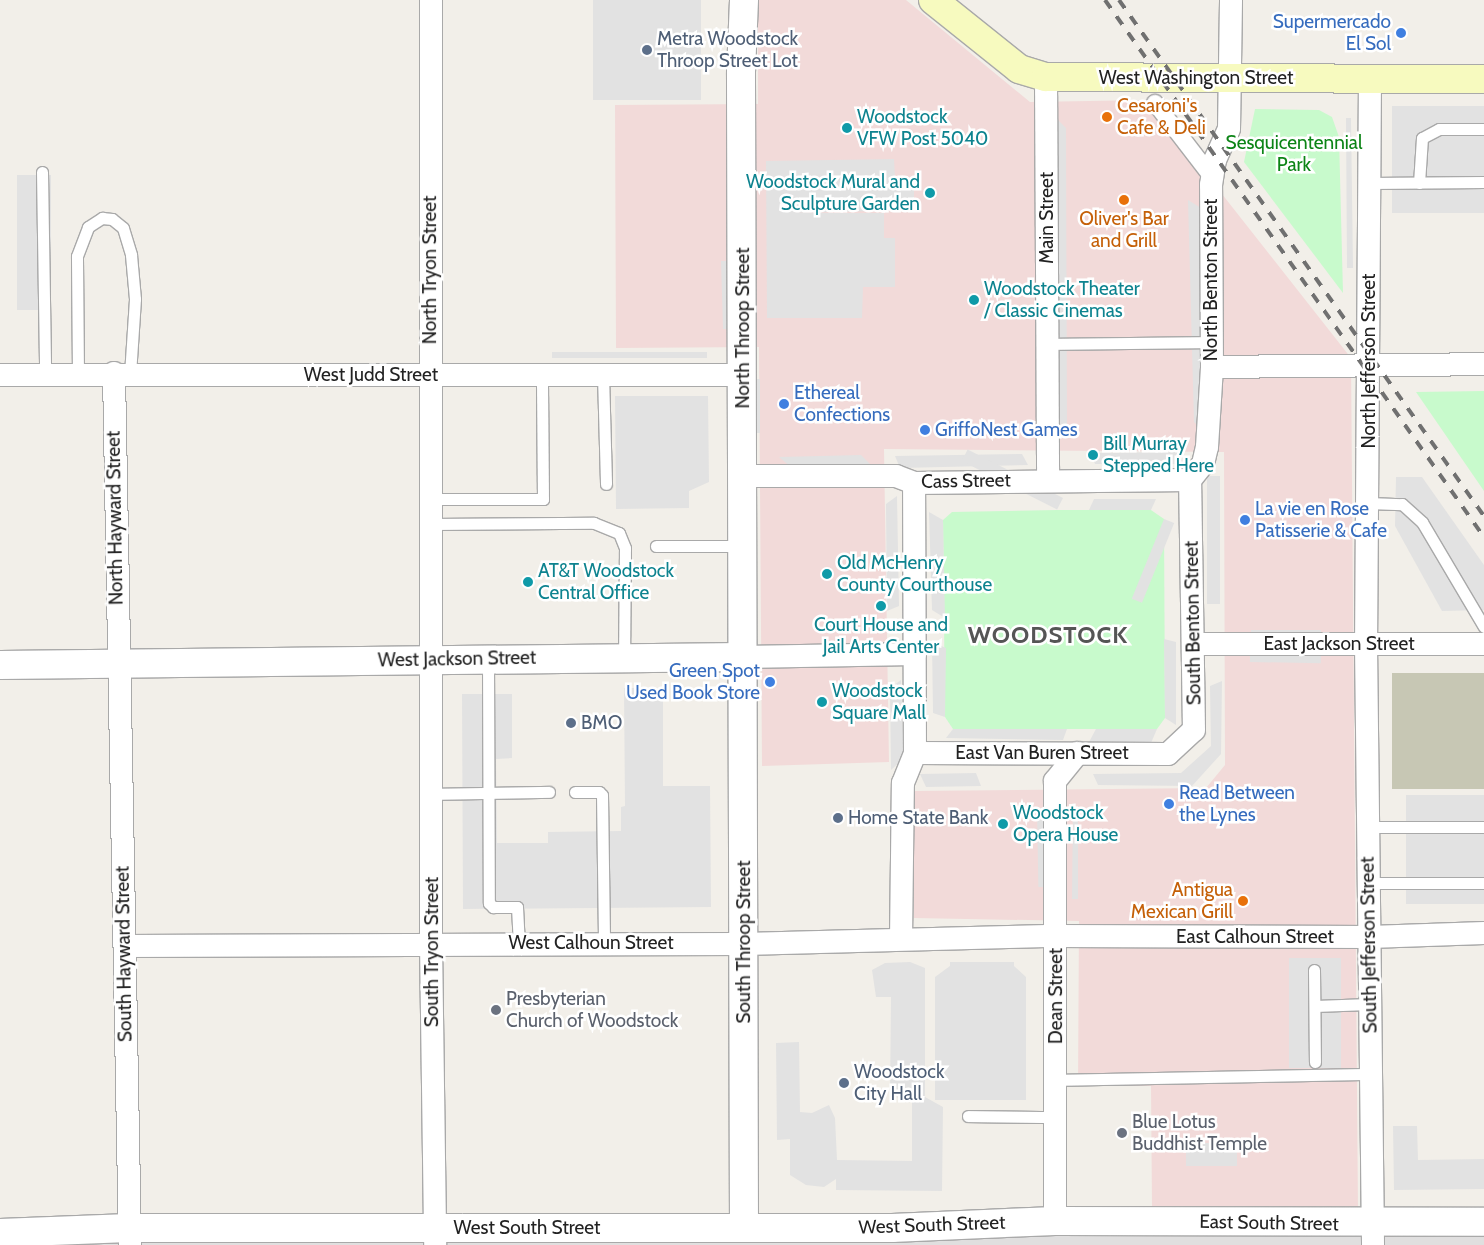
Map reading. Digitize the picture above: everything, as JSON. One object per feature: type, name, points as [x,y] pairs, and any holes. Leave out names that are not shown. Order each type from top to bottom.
[{"type":"main road","name":"West Washington Street","points":[[933,0],[1019,69],[1046,77],[1484,79]]},
{"type":"street","name":"North Tryon Street","points":[[431,0],[430,376],[432,659]]},
{"type":"street","name":"North Throop Street","points":[[743,657],[741,72],[744,0]]},
{"type":"street","name":"North Benton Street","points":[[1190,480],[1203,464],[1207,447],[1212,367],[1212,177],[1215,160],[1229,129],[1232,0]]},
{"type":"street","name":"Main Street","points":[[1046,77],[1048,480]]},
{"type":"street","name":"North Jefferson Street","points":[[1366,644],[1370,366],[1370,78]]},
{"type":"street","points":[[1154,103],[1212,177]]},
{"type":"street","points":[[1212,367],[1484,364]]},
{"type":"street","name":"West Judd Street","points":[[0,375],[122,373],[430,376],[743,375]]},
{"type":"street","name":"North Hayward Street","points":[[117,663],[122,373]]},
{"type":"street","name":"Cass Street","points":[[742,476],[896,476],[914,483],[1048,480],[1190,480]]},
{"type":"street","name":"South Benton Street","points":[[1168,754],[1194,730],[1190,480]]},
{"type":"street","points":[[901,939],[903,784],[916,753],[914,483]]},
{"type":"street","name":"East Jackson Street","points":[[1194,644],[1484,644]]},
{"type":"street","name":"South Jefferson Street","points":[[1366,644],[1373,1234]]},
{"type":"street","name":"West Jackson Street","points":[[0,665],[915,654]]},
{"type":"street","name":"South Throop Street","points":[[743,657],[744,1228]]},
{"type":"street","name":"South Tryon Street","points":[[432,659],[431,943],[435,1237]]},
{"type":"street","name":"South Hayward Street","points":[[117,663],[125,946],[129,1236]]},
{"type":"street","name":"East Van Buren Street","points":[[916,753],[1168,754]]},
{"type":"street","points":[[1026,754],[1055,781],[1078,753]]},
{"type":"street","name":"Dean Street","points":[[1050,1233],[1056,1080],[1055,781]]},
{"type":"street","name":"East Calhoun Street","points":[[1056,936],[1370,937],[1484,933]]},
{"type":"street","name":"West Calhoun Street","points":[[125,946],[431,943],[744,944],[1056,936]]},
{"type":"street","name":"East South Street","points":[[1050,1233],[1373,1234],[1484,1222]]},
{"type":"street","name":"West South Street","points":[[0,1233],[129,1236],[256,1232],[435,1237],[744,1228],[810,1232],[892,1228],[1050,1233]]},
{"type":"lane","points":[[1419,183],[1422,138],[1439,129],[1484,129]]},
{"type":"lane","points":[[42,172],[45,374]]},
{"type":"lane","points":[[1370,183],[1484,182]]},
{"type":"lane","points":[[78,374],[76,256],[88,227],[102,218],[112,219],[124,228],[131,255],[135,299],[122,373]]},
{"type":"lane","points":[[1047,344],[1212,342]]},
{"type":"lane","points":[[431,499],[543,499],[542,375]]},
{"type":"lane","points":[[603,375],[606,484]]},
{"type":"lane","points":[[1368,504],[1402,504],[1422,522],[1484,628]]},
{"type":"lane","points":[[432,524],[594,523],[619,533],[625,548],[624,658]]},
{"type":"lane","points":[[656,546],[743,546]]},
{"type":"lane","points":[[488,658],[489,903],[493,907],[517,907],[519,943]]},
{"type":"lane","points":[[432,794],[549,792]]},
{"type":"lane","points":[[575,792],[599,792],[602,795],[604,943]]},
{"type":"lane","points":[[1367,827],[1484,827]]},
{"type":"lane","points":[[1368,883],[1484,883]]},
{"type":"lane","points":[[1314,970],[1315,1062]]},
{"type":"lane","points":[[1315,1006],[1369,1004]]},
{"type":"lane","points":[[1056,1080],[1370,1074]]},
{"type":"lane","points":[[968,1116],[1055,1117]]},
{"type":"shaded area","name":"Metra Woodstock Throop Street Lot","points":[[593,0],[701,0],[701,100],[593,100]]},
{"type":"shaded area","points":[[758,0],[906,0],[1030,102],[1148,100],[1351,358],[1358,1212],[1152,1208],[1151,1086],[1078,1086],[1079,921],[914,918],[914,791],[1206,788],[1225,765],[1224,452],[884,449],[889,762],[762,766],[759,347],[616,348],[615,105],[758,104]]},
{"type":"shaded area","points":[[1392,106],[1484,106],[1484,213],[1392,213]]},
{"type":"shaded area","points":[[1055,117],[1066,128],[1067,434],[1055,423]]},
{"type":"shaded area","points":[[1346,118],[1351,118],[1353,268],[1347,268]]},
{"type":"shaded area","points":[[894,159],[895,178],[914,178],[914,210],[792,213],[884,213],[884,238],[895,238],[895,287],[863,287],[862,318],[767,318],[766,161]]},
{"type":"shaded area","points":[[17,175],[51,175],[51,310],[17,310]]},
{"type":"shaded area","points":[[1188,200],[1201,208],[1204,432],[1194,422]]},
{"type":"shaded area","points":[[721,261],[728,261],[729,329],[723,329]]},
{"type":"shaded area","points":[[552,352],[707,352],[707,358],[552,358]]},
{"type":"shaded area","points":[[753,379],[760,379],[760,433],[753,433]]},
{"type":"shaded area","points":[[615,396],[708,396],[709,482],[689,491],[689,508],[616,509]]},
{"type":"shaded area","points":[[968,449],[1063,498],[1057,510],[962,461]]},
{"type":"shaded area","points":[[1177,452],[1184,464],[1095,464],[1091,453]]},
{"type":"shaded area","points":[[1022,454],[1028,465],[900,468],[895,456]]},
{"type":"shaded area","points":[[861,455],[872,466],[792,468],[779,457]]},
{"type":"shaded area","points":[[1207,476],[1220,476],[1220,604],[1207,604]]},
{"type":"shaded area","points":[[1396,477],[1422,477],[1484,565],[1484,610],[1442,611],[1395,526]]},
{"type":"shaded area","points":[[897,496],[899,606],[887,611],[886,504]]},
{"type":"shaded area","points":[[1094,499],[1156,499],[1151,510],[1089,510]]},
{"type":"shaded area","points":[[929,512],[943,520],[945,618],[932,610]]},
{"type":"shaded area","points":[[1164,519],[1174,523],[1142,603],[1132,599]]},
{"type":"shaded area","points":[[1251,630],[1321,630],[1321,637],[1251,637]]},
{"type":"shaded area","points":[[1164,639],[1176,642],[1176,725],[1165,718]]},
{"type":"shaded area","points":[[932,642],[946,648],[945,717],[933,713]]},
{"type":"shaded area","points":[[1250,654],[1321,655],[1321,663],[1250,662]]},
{"type":"shaded area","points":[[1392,673],[1484,673],[1484,789],[1392,789]]},
{"type":"shaded area","points":[[901,680],[904,758],[891,770],[890,688]]},
{"type":"shaded area","points":[[1222,681],[1221,754],[1192,786],[1098,785],[1093,774],[1181,773],[1211,746],[1210,686]]},
{"type":"shaded area","points":[[624,688],[663,688],[663,786],[710,786],[711,907],[463,909],[462,694],[512,694],[512,758],[496,759],[497,843],[548,843],[548,832],[621,831],[621,807],[625,806]]},
{"type":"shaded area","points":[[953,729],[1067,729],[1063,740],[946,738]]},
{"type":"shaded area","points":[[1096,729],[1157,729],[1151,743],[1089,742]]},
{"type":"shaded area","points":[[976,773],[981,786],[926,787],[920,774]]},
{"type":"shaded area","points":[[1406,795],[1484,795],[1484,904],[1406,904]]},
{"type":"shaded area","points":[[1073,803],[1078,808],[1078,899],[1072,899]]},
{"type":"shaded area","points":[[1037,808],[1044,808],[1045,887],[1038,887]]},
{"type":"shaded area","points":[[1289,958],[1341,958],[1341,1068],[1289,1068]]},
{"type":"shaded area","points":[[910,962],[925,968],[925,1097],[943,1107],[942,1191],[836,1190],[836,1179],[824,1187],[806,1185],[790,1175],[790,1139],[777,1140],[776,1043],[799,1042],[800,1112],[812,1113],[829,1105],[835,1118],[837,1160],[912,1161],[912,1098],[890,1097],[891,997],[876,997],[872,970],[885,963]]},
{"type":"shaded area","points":[[950,962],[1014,962],[1014,966],[1026,977],[1026,1100],[935,1100],[935,977],[950,966]]},
{"type":"shaded area","points":[[1393,1126],[1417,1126],[1418,1160],[1484,1159],[1484,1189],[1394,1190]]},
{"type":"shaded area","points":[[1186,1143],[1237,1143],[1237,1166],[1186,1166]]},
{"type":"shaded area","points":[[1484,1234],[1484,1245],[0,1245],[95,1239]]},
{"type":"green space","name":"Sesquicentennial Park","points":[[1255,109],[1319,110],[1332,117],[1339,137],[1343,293],[1244,162]]},
{"type":"green space","points":[[1484,391],[1484,491],[1416,392]]},
{"type":"green space","points":[[1151,510],[1164,519],[1165,718],[1157,729],[953,729],[945,717],[943,520],[952,512]]},
{"type":"railway","points":[[1105,0],[1484,537]]},
{"type":"railway","points":[[1119,0],[1484,516]]},
{"type":"place","name":"Supermercado El Sol","points":[[1401,33]]},
{"type":"place","name":"Metra Woodstock Throop Street Lot","points":[[647,50]]},
{"type":"place","name":"Cesaroni's Cafe & Deli","points":[[1107,117]]},
{"type":"place","name":"Woodstock VFW Post 5040","points":[[847,128]]},
{"type":"place","name":"Woodstock Mural and Sculpture Garden","points":[[930,193]]},
{"type":"place","name":"Oliver's Bar and Grill","points":[[1124,200]]},
{"type":"place","name":"Woodstock Theater / Classic Cinemas","points":[[974,300]]},
{"type":"place","name":"Ethereal Confections","points":[[784,404]]},
{"type":"place","name":"GriffoNest Games","points":[[925,430]]},
{"type":"place","name":"Bill Murray Stepped Here","points":[[1093,455]]},
{"type":"place","name":"La vie en Rose Patisserie & Cafe","points":[[1245,520]]},
{"type":"place","name":"Old McHenry County Courthouse","points":[[827,574]]},
{"type":"place","name":"AT&T Woodstock Central Office","points":[[528,582]]},
{"type":"place","name":"Court House and Jail Arts Center","points":[[881,606]]},
{"type":"place","name":"Green Spot Used Book Store","points":[[770,682]]},
{"type":"place","name":"Woodstock Square Mall","points":[[822,702]]},
{"type":"place","name":"BMO","points":[[571,723]]},
{"type":"place","name":"Read Between the Lynes","points":[[1169,804]]},
{"type":"place","name":"Home State Bank","points":[[838,818]]},
{"type":"place","name":"Woodstock Opera House","points":[[1003,824]]},
{"type":"place","name":"Antigua Mexican Grill","points":[[1243,901]]},
{"type":"place","name":"Presbyterian Church of Woodstock","points":[[496,1010]]},
{"type":"place","name":"Woodstock City Hall","points":[[844,1083]]},
{"type":"place","name":"Blue Lotus Buddhist Temple","points":[[1122,1133]]},
{"type":"district","name":"WOODSTOCK","points":[[1048,635]]}]
